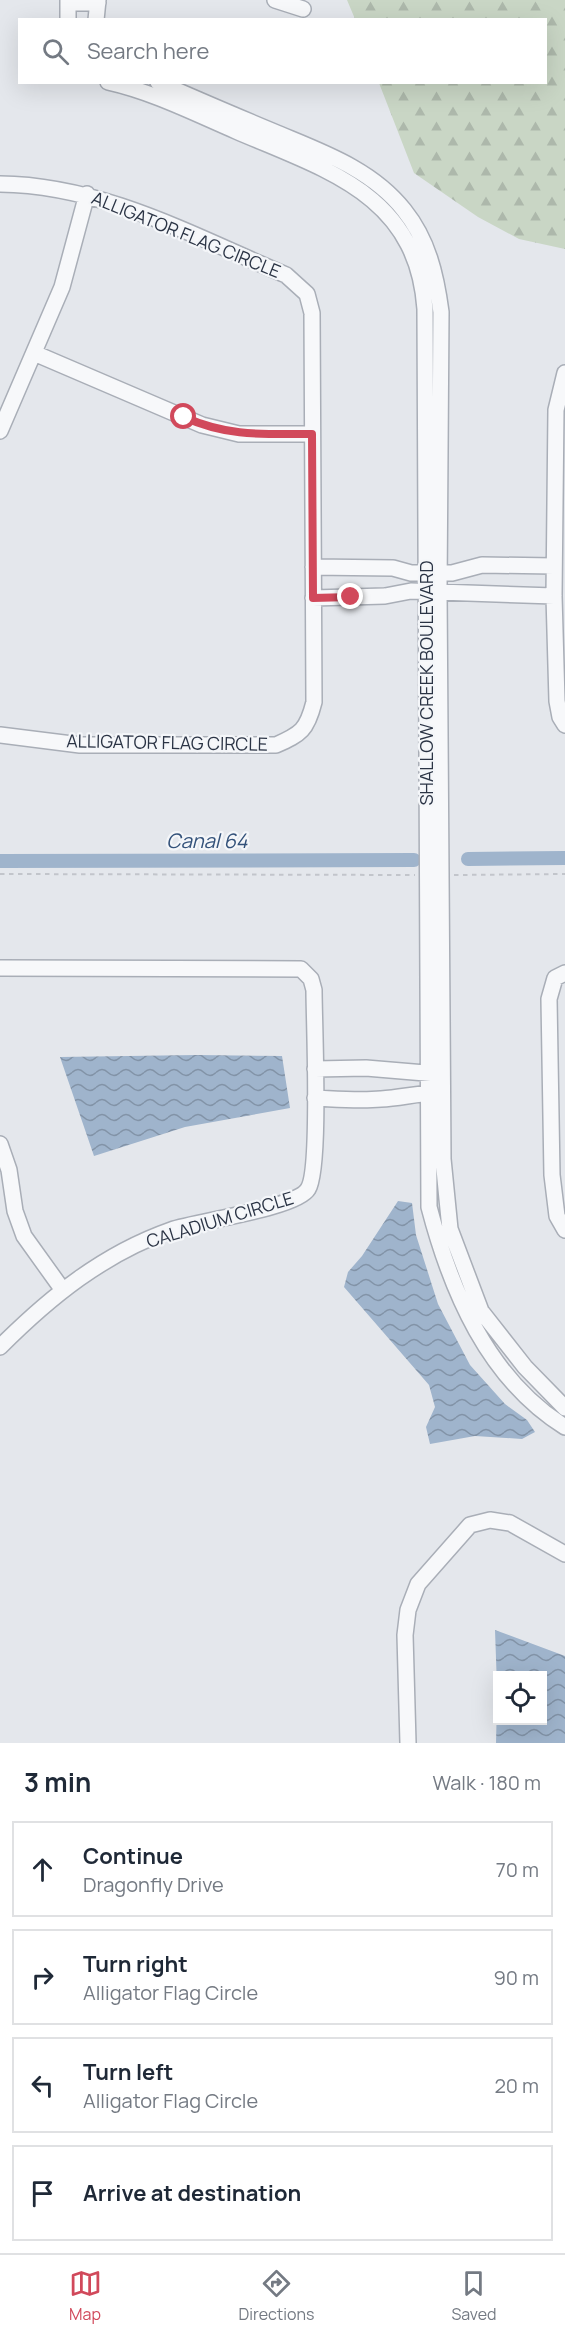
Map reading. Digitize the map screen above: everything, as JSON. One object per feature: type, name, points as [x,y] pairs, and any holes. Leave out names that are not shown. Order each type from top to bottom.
[{"type":"street","points":[[275,0],[303,9]]},
{"type":"street","points":[[68,18],[68,2],[98,2],[96,18]]},
{"type":"street","name":"SHALLOW CREEK BOULEVARD","points":[[115,84],[152,95],[326,170],[358,187],[393,219],[420,271],[424,295],[433,573]]},
{"type":"street","name":"SHALLOW CREEK BOULEVARD","points":[[163,84],[329,155],[365,174],[404,210],[424,243],[436,271],[441,312],[433,573],[434,875],[427,1074],[429,1207],[443,1260],[475,1331],[512,1380],[546,1416],[565,1427]]},
{"type":"street","name":"ALLIGATOR FLAG CIRCLE","points":[[0,184],[30,184],[87,194],[183,231],[286,275],[307,294],[312,313],[314,702],[310,720],[299,734],[276,745],[80,745],[0,735]]},
{"type":"street","points":[[0,431],[62,288],[87,194]]},
{"type":"street","points":[[34,353],[202,426],[239,434],[312,434]]},
{"type":"street","points":[[565,373],[556,410],[554,566],[557,701],[560,717],[565,725]]},
{"type":"street","points":[[313,567],[393,568],[411,573],[433,573],[482,565],[554,566]]},
{"type":"street","points":[[313,598],[385,596],[433,591],[554,596]]},
{"type":"street","name":"SHALLOW CREEK BOULEVARD","points":[[434,875],[443,1074],[443,1159],[450,1229],[481,1311],[525,1367],[565,1408]]},
{"type":"street","name":"CALADIUM CIRCLE","points":[[0,968],[301,969],[311,979],[314,990],[315,1070],[314,1172],[308,1190],[292,1202],[218,1217],[171,1230],[122,1251],[62,1289],[0,1347]]},
{"type":"street","points":[[565,973],[555,978],[549,999],[552,1175],[557,1216],[565,1230]]},
{"type":"street","points":[[315,1070],[366,1068],[443,1074]]},
{"type":"street","points":[[315,1098],[378,1100],[443,1093]]},
{"type":"street","points":[[0,1144],[9,1170],[15,1211],[24,1236],[62,1289]]},
{"type":"street","points":[[408,1743],[405,1635],[408,1610],[418,1584],[470,1525],[490,1520],[510,1523],[565,1554]]},
{"type":"path","points":[[0,874],[565,874]]},
{"type":"green space","points":[[347,0],[565,0],[565,249],[519,239],[478,217],[414,173],[379,84],[547,84],[547,18],[355,18]]},
{"type":"water","points":[[282,1056],[290,1108],[185,1127],[94,1156],[60,1057]]},
{"type":"water","points":[[398,1201],[412,1203],[416,1235],[438,1304],[470,1365],[505,1404],[527,1420],[535,1432],[522,1439],[475,1436],[430,1444],[426,1427],[435,1407],[429,1385],[344,1287],[348,1272],[362,1256]]},
{"type":"water","points":[[495,1630],[565,1656],[565,1743],[496,1743],[496,1725],[547,1725],[547,1671],[496,1671]]},
{"type":"waterway","name":"Canal 64","points":[[468,859],[565,858]]},
{"type":"waterway","name":"Canal 64","points":[[0,861],[414,860]]},
{"type":"route","points":[[184,417],[202,426],[239,434],[312,434],[313,598],[351,597]]}]
